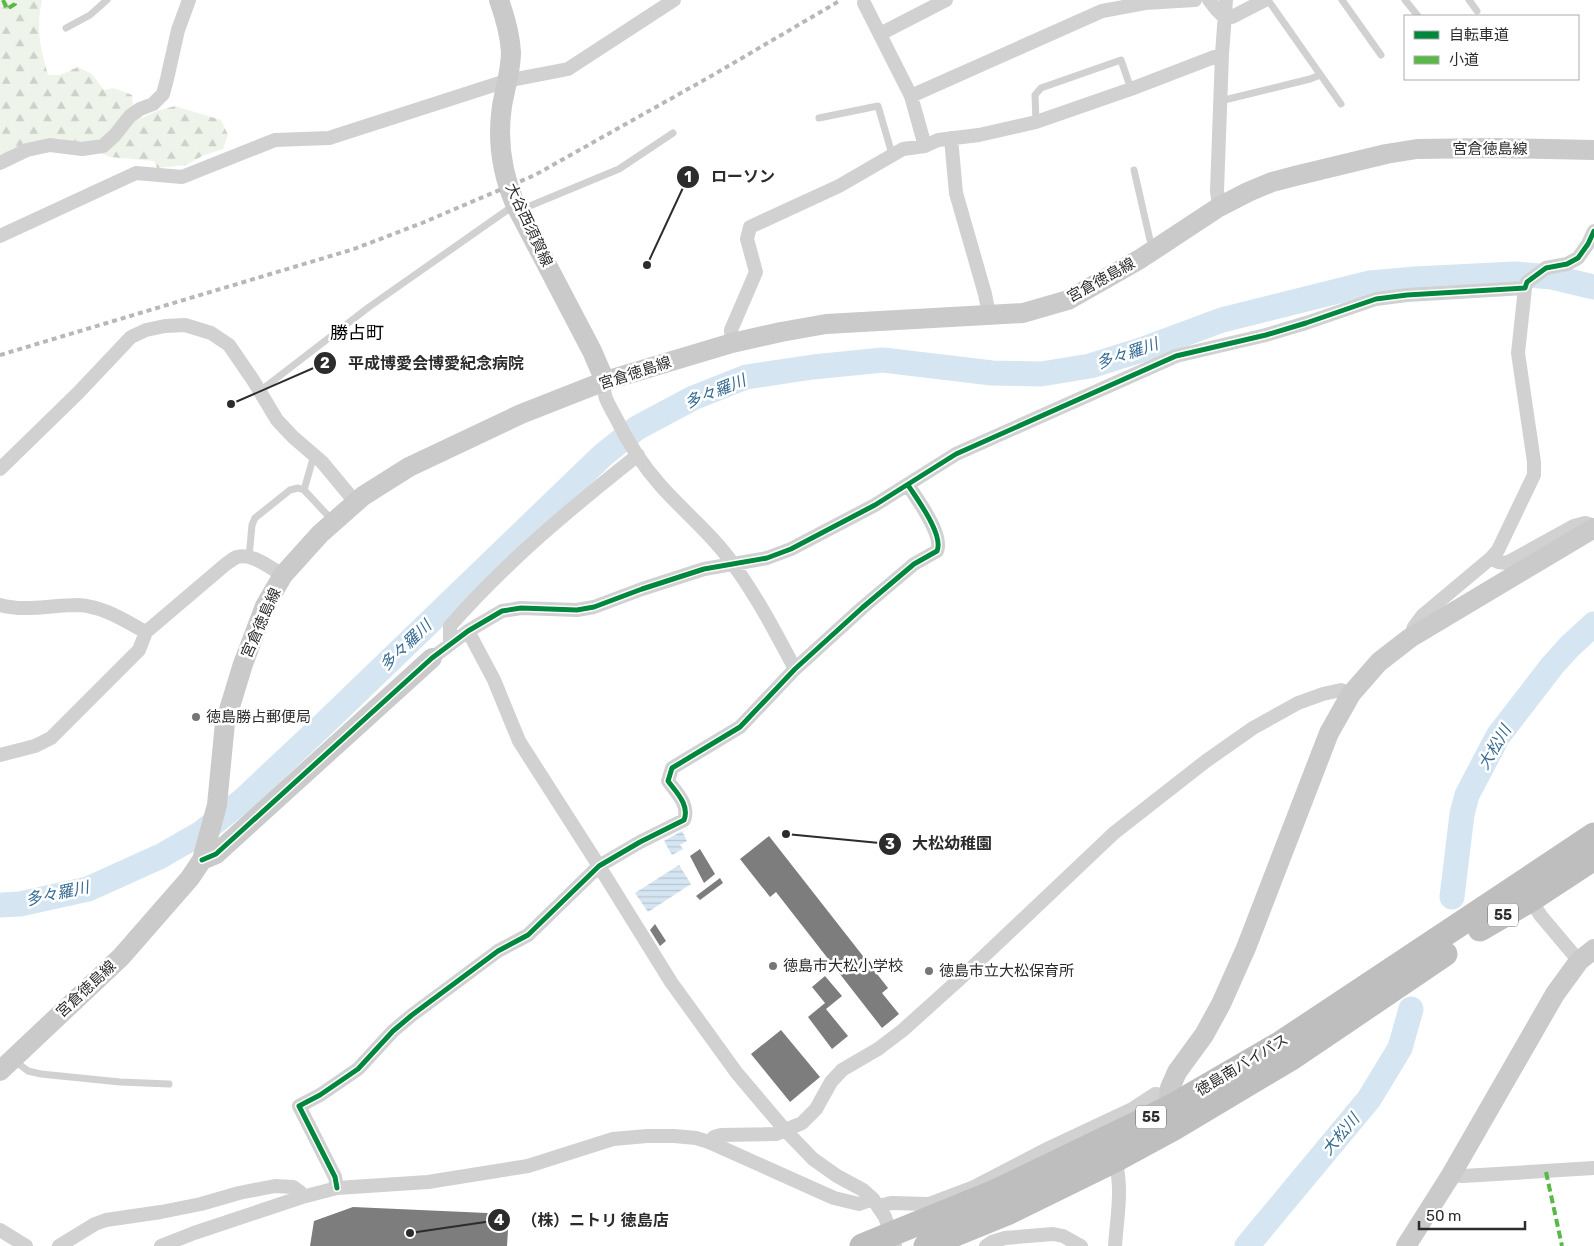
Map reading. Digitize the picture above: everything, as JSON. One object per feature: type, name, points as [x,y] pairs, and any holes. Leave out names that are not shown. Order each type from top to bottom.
[{"type":"highway","name":"徳島南バイパス","points":[[1524,892],[1594,835]]},
{"type":"highway","name":"徳島南バイパス","points":[[862,1246],[893,1240],[1171,1111],[1524,892],[1594,858]]},
{"type":"highway","name":"徳島南バイパス","points":[[926,1246],[1008,1213],[1115,1160],[1171,1111]]},
{"type":"main road","name":"大谷西須賀線","points":[[499,0],[509,30],[511,54],[502,108],[501,138],[506,180],[517,207],[592,351],[604,381]]},
{"type":"main road","name":"宮倉徳島線","points":[[6,1065],[121,957],[190,878],[204,853],[216,805],[225,723],[243,664],[265,606],[283,575],[320,534],[363,496],[409,467],[521,414],[604,381],[732,343],[826,324],[1023,313],[1068,300],[1100,283],[1155,249],[1218,207],[1272,182],[1386,154],[1417,149],[1594,150]]},
{"type":"main road","points":[[1171,1111],[1170,1088],[1177,1072],[1204,1035],[1222,1004],[1246,948],[1329,733],[1351,694],[1379,662],[1410,638],[1594,527]]},
{"type":"main road","points":[[204,853],[216,854],[432,658]]},
{"type":"main road","points":[[1406,1246],[1451,1174],[1555,994],[1586,955]]},
{"type":"street","points":[[0,163],[27,150],[50,145],[82,149],[103,146],[115,135],[130,116],[140,109],[153,104],[163,94],[178,30],[189,0]]},
{"type":"street","points":[[0,236],[136,173],[182,177],[275,140],[329,138],[506,81],[568,69],[674,0]]},
{"type":"street","points":[[880,34],[946,0]]},
{"type":"street","points":[[911,96],[1102,11],[1145,3],[1195,0]]},
{"type":"street","points":[[1209,0],[1224,17],[1232,17],[1266,0]]},
{"type":"street","points":[[1218,207],[1220,100],[1226,0]]},
{"type":"street","points":[[864,3],[911,96],[925,146]]},
{"type":"street","points":[[732,343],[731,330],[756,272],[747,239],[750,227],[839,186],[903,149],[925,146],[938,140],[979,135],[1036,122],[1131,89],[1222,54]]},
{"type":"street","points":[[952,138],[956,193],[985,294],[989,315]]},
{"type":"street","points":[[432,658],[468,631],[502,611],[521,608],[576,610],[594,607],[704,569],[767,558],[791,549],[875,505],[956,454],[1176,356],[1266,335],[1376,299],[1526,285],[1546,268],[1567,264],[1578,258],[1594,231]]},
{"type":"street","points":[[1410,638],[1414,627],[1422,615],[1491,558],[1498,550],[1534,475],[1534,462],[1518,353],[1526,285]]},
{"type":"street","points":[[0,469],[78,393],[131,337],[146,330],[185,325],[211,333],[229,345],[277,420],[322,462],[356,503]]},
{"type":"street","points":[[604,381],[603,392],[636,452],[660,485],[715,540],[733,563],[752,591],[795,669]]},
{"type":"street","points":[[450,644],[450,626],[478,595],[570,509],[636,452]]},
{"type":"street","points":[[338,1188],[335,1177],[299,1106],[320,1095],[358,1069],[393,1031],[412,1014],[498,951],[528,934],[599,866],[640,842],[684,820],[686,806],[668,781],[672,768],[740,726],[795,669],[894,580],[914,564],[938,551],[938,537],[908,485]]},
{"type":"street","points":[[1491,558],[1498,562],[1507,563],[1574,526],[1585,523],[1594,527]]},
{"type":"street","points":[[0,755],[35,746],[51,738],[139,650],[146,632],[226,564],[237,557],[255,559],[283,575]]},
{"type":"street","points":[[0,604],[13,608],[80,605],[104,611],[146,632]]},
{"type":"street","points":[[468,631],[494,680],[518,741],[672,982],[736,1072],[785,1130],[813,1159],[863,1190],[876,1202],[885,1217],[893,1240]]},
{"type":"street","points":[[709,1142],[714,1137],[721,1135],[776,1134],[802,1124],[810,1116],[831,1082],[842,1070],[878,1049],[902,1030],[963,976],[1114,833],[1192,772],[1253,728],[1298,703],[1323,694],[1341,690],[1351,694]]},
{"type":"street","points":[[1524,892],[1541,916],[1586,955]]},
{"type":"street","points":[[161,1246],[302,1196],[338,1188],[428,1182],[528,1166],[613,1139],[674,1136],[696,1138],[709,1142],[834,1198],[859,1204],[876,1202],[929,1204],[974,1187],[1048,1148],[1132,1109],[1155,1094],[1171,1111]]},
{"type":"street","points":[[1115,1160],[1120,1186],[1115,1246]]},
{"type":"street","points":[[1451,1174],[1464,1176],[1594,1168]]},
{"type":"street","points":[[59,1246],[95,1224],[106,1220],[201,1204],[239,1193],[275,1186],[293,1187],[302,1196]]},
{"type":"street","points":[[0,1230],[26,1246]]},
{"type":"street","points":[[986,1246],[1005,1238],[1053,1234],[1063,1236],[1081,1246]]},
{"type":"lane","points":[[66,28],[90,14],[107,0]]},
{"type":"lane","points":[[1266,0],[1341,104]]},
{"type":"lane","points":[[1342,0],[1382,55]]},
{"type":"lane","points":[[1405,0],[1417,15]]},
{"type":"lane","points":[[1469,0],[1477,11]]},
{"type":"lane","points":[[1036,122],[1035,94],[1041,88],[1120,60],[1131,89]]},
{"type":"lane","points":[[1220,100],[1320,75]]},
{"type":"lane","points":[[819,118],[878,106],[892,154]]},
{"type":"lane","points":[[260,391],[369,307],[517,207],[619,169],[673,133]]},
{"type":"lane","points":[[1134,170],[1150,240],[1155,249]]},
{"type":"lane","points":[[304,490],[314,455]]},
{"type":"lane","points":[[249,557],[252,525],[255,518],[290,490],[298,488],[304,490],[334,522]]},
{"type":"lane","points":[[6,1065],[41,1074],[120,1082],[169,1084]]},
{"type":"green space","points":[[0,0],[42,0],[39,20],[40,38],[48,75],[60,75],[78,67],[92,74],[104,90],[114,88],[132,95],[133,109],[142,118],[175,106],[221,120],[228,135],[223,149],[202,156],[186,165],[157,168],[154,161],[110,157],[58,138],[28,144],[0,156]]},
{"type":"water","points":[[682,831],[687,841],[680,845],[683,849],[672,855],[664,841]]},
{"type":"water","points":[[679,865],[691,884],[648,912],[635,893]]},
{"type":"building","points":[[769,836],[888,988],[882,993],[899,1014],[882,1028],[776,892],[770,897],[740,859]]},
{"type":"building","points":[[700,849],[715,874],[704,883],[690,856]]},
{"type":"building","points":[[720,878],[723,883],[700,900],[696,896]]},
{"type":"building","points":[[655,924],[666,941],[660,946],[650,930]]},
{"type":"building","points":[[825,976],[842,996],[826,1009],[848,1036],[832,1049],[808,1017],[825,1003],[812,987]]},
{"type":"building","points":[[781,1030],[820,1077],[790,1102],[751,1054]]},
{"type":"building","points":[[353,1207],[509,1214],[507,1246],[310,1246],[314,1221]]},
{"type":"waterway","name":"多々羅川","points":[[0,905],[20,904],[88,889],[161,856],[201,833],[243,800],[326,722],[603,455],[637,428],[693,398],[746,377],[813,367],[883,360],[992,373],[1041,374],[1090,366],[1141,350],[1222,320],[1370,283],[1515,274],[1552,277],[1594,287]]},
{"type":"waterway","name":"大松川","points":[[1452,897],[1462,814],[1467,795],[1498,736],[1552,666],[1594,624]]},
{"type":"waterway","name":"大松川","points":[[1247,1246],[1369,1099],[1400,1048],[1411,1009]]},
{"type":"railway","points":[[0,355],[354,249],[422,223],[535,175],[713,75],[841,0]]},
{"type":"marked path","points":[[3,0],[7,9],[15,4],[16,0]]},
{"type":"marked path","points":[[1546,1172],[1562,1246]]},
{"type":"cycle path","points":[[202,860],[216,854],[432,658],[468,631],[502,611],[521,608],[577,610],[594,607],[704,569],[767,558],[791,549],[875,505],[956,454],[1176,356],[1266,335],[1376,299],[1407,295],[1525,288],[1527,282],[1546,268],[1567,264],[1578,258],[1594,231]]},
{"type":"cycle path","points":[[337,1188],[335,1177],[299,1106],[320,1095],[358,1069],[393,1031],[412,1015],[498,951],[528,935],[599,866],[640,842],[684,820],[684,804],[668,781],[672,768],[740,727],[795,669],[862,608],[914,564],[937,551],[937,536],[923,508],[908,485]]},
{"type":"place","name":"ローソン","points":[[647,265]]},
{"type":"place","name":"平成博愛会博愛紀念病院","points":[[231,404]]},
{"type":"place","name":"徳島勝占郵便局","points":[[196,717]]},
{"type":"place","name":"大松幼稚園","points":[[786,834]]},
{"type":"place","name":"徳島市大松小学校","points":[[773,966]]},
{"type":"place","name":"徳島市立大松保育所","points":[[929,971]]},
{"type":"place","name":"（株）ニトリ 徳島店","points":[[410,1233]]},
{"type":"district","name":"勝占町","points":[[357,333]]}]
